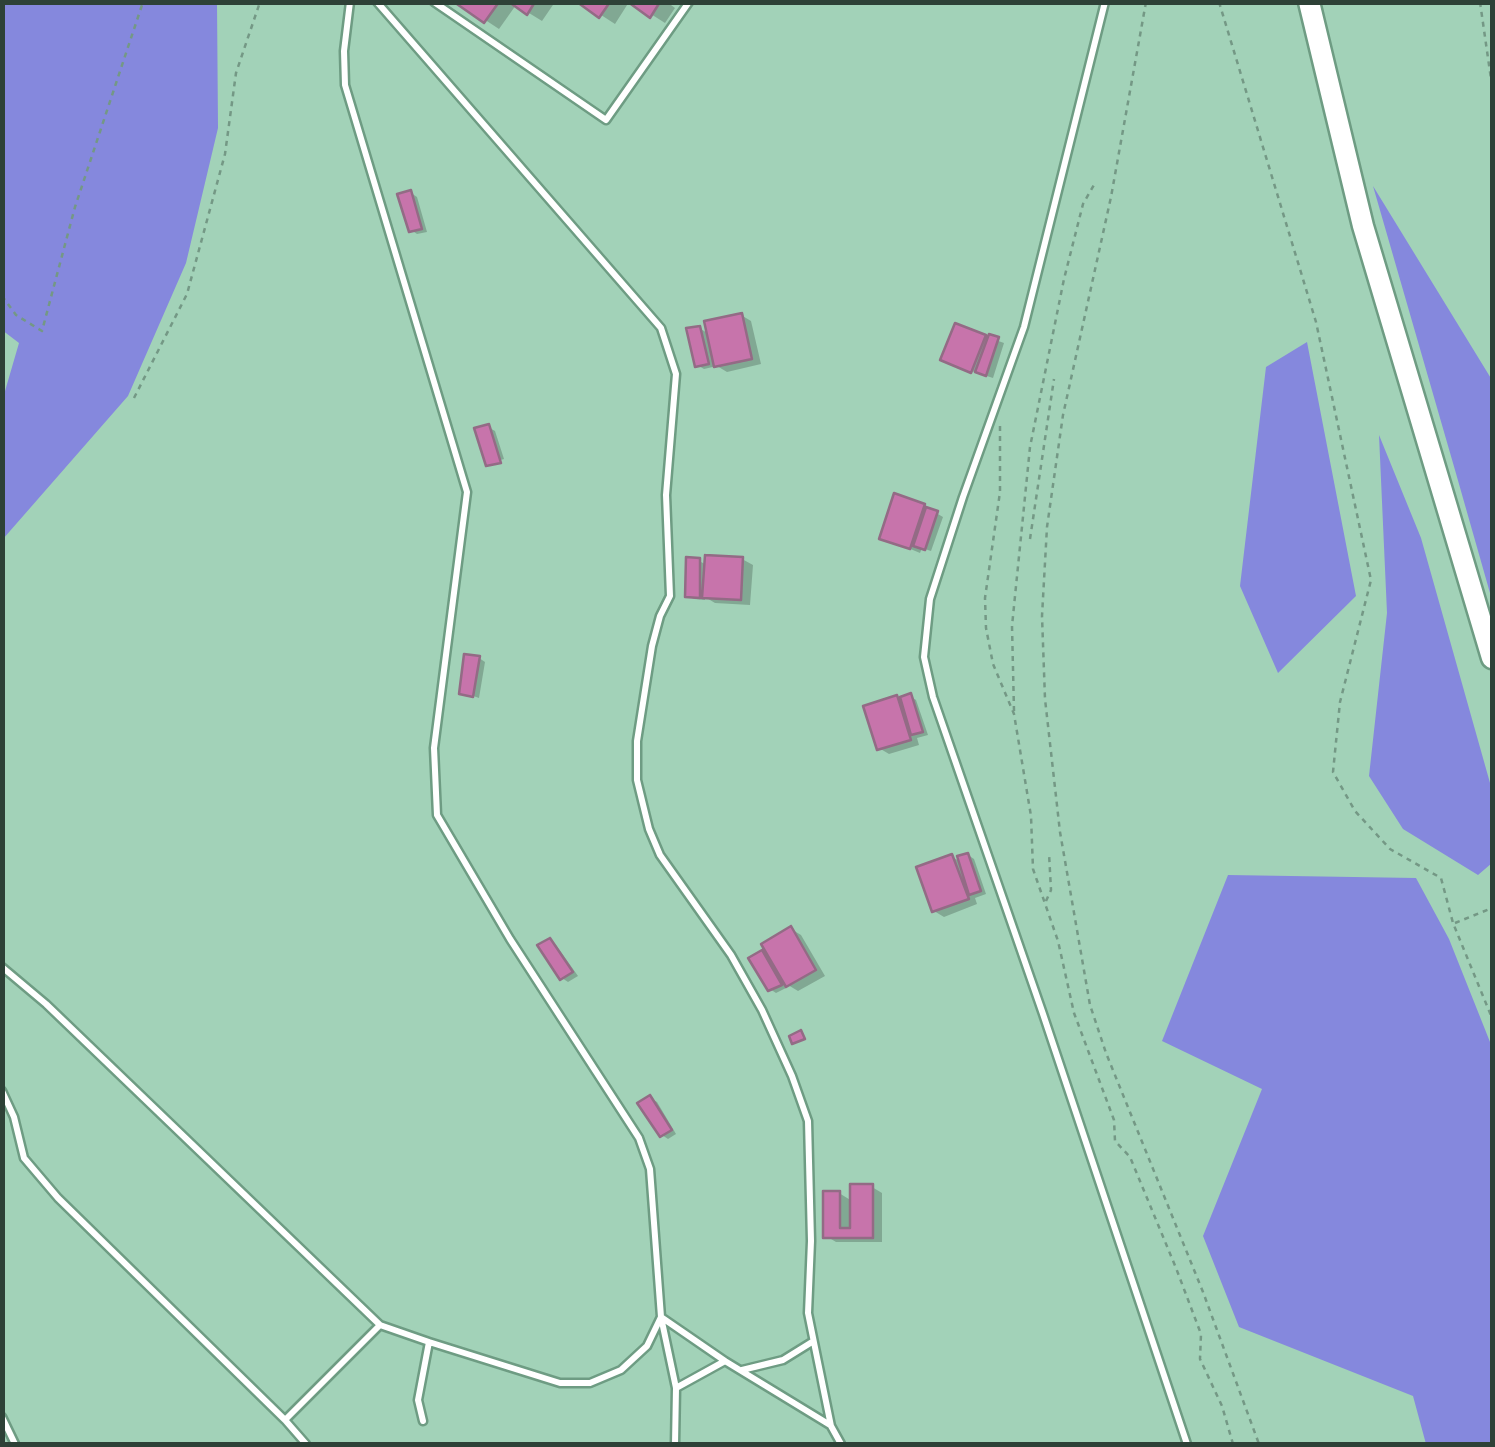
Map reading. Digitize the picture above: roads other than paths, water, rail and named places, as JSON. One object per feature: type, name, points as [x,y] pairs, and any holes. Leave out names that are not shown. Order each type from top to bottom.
[{"type":"highway","points":[[1309,2],[1363,226],[1492,658]]},
{"type":"lane","points":[[350,2],[344,51],[345,85],[467,492],[434,748],[438,814],[510,939],[639,1138],[650,1169],[661,1317],[676,1388],[675,1444]]},
{"type":"lane","points":[[377,2],[661,328],[676,374],[666,495],[670,596],[652,646],[639,728],[636,780],[660,856],[731,955],[762,1010],[808,1121],[808,1313],[831,1426],[841,1444]]},
{"type":"lane","points":[[434,2],[606,120],[689,2]]},
{"type":"lane","points":[[1105,2],[1024,327],[930,599],[924,657],[933,698],[1187,1444]]},
{"type":"lane","points":[[2,967],[46,1004],[380,1326],[560,1384],[590,1383],[621,1370],[646,1346],[661,1317]]},
{"type":"lane","points":[[2,1091],[14,1117],[24,1158],[46,1185],[306,1444]]},
{"type":"lane","points":[[661,1317],[831,1426]]},
{"type":"lane","points":[[285,1420],[380,1326]]},
{"type":"lane","points":[[423,1421],[418,1400],[429,1342]]},
{"type":"lane","points":[[742,1370],[783,1360],[812,1342]]},
{"type":"lane","points":[[676,1388],[725,1360]]},
{"type":"lane","points":[[2,1417],[15,1444]]}]
